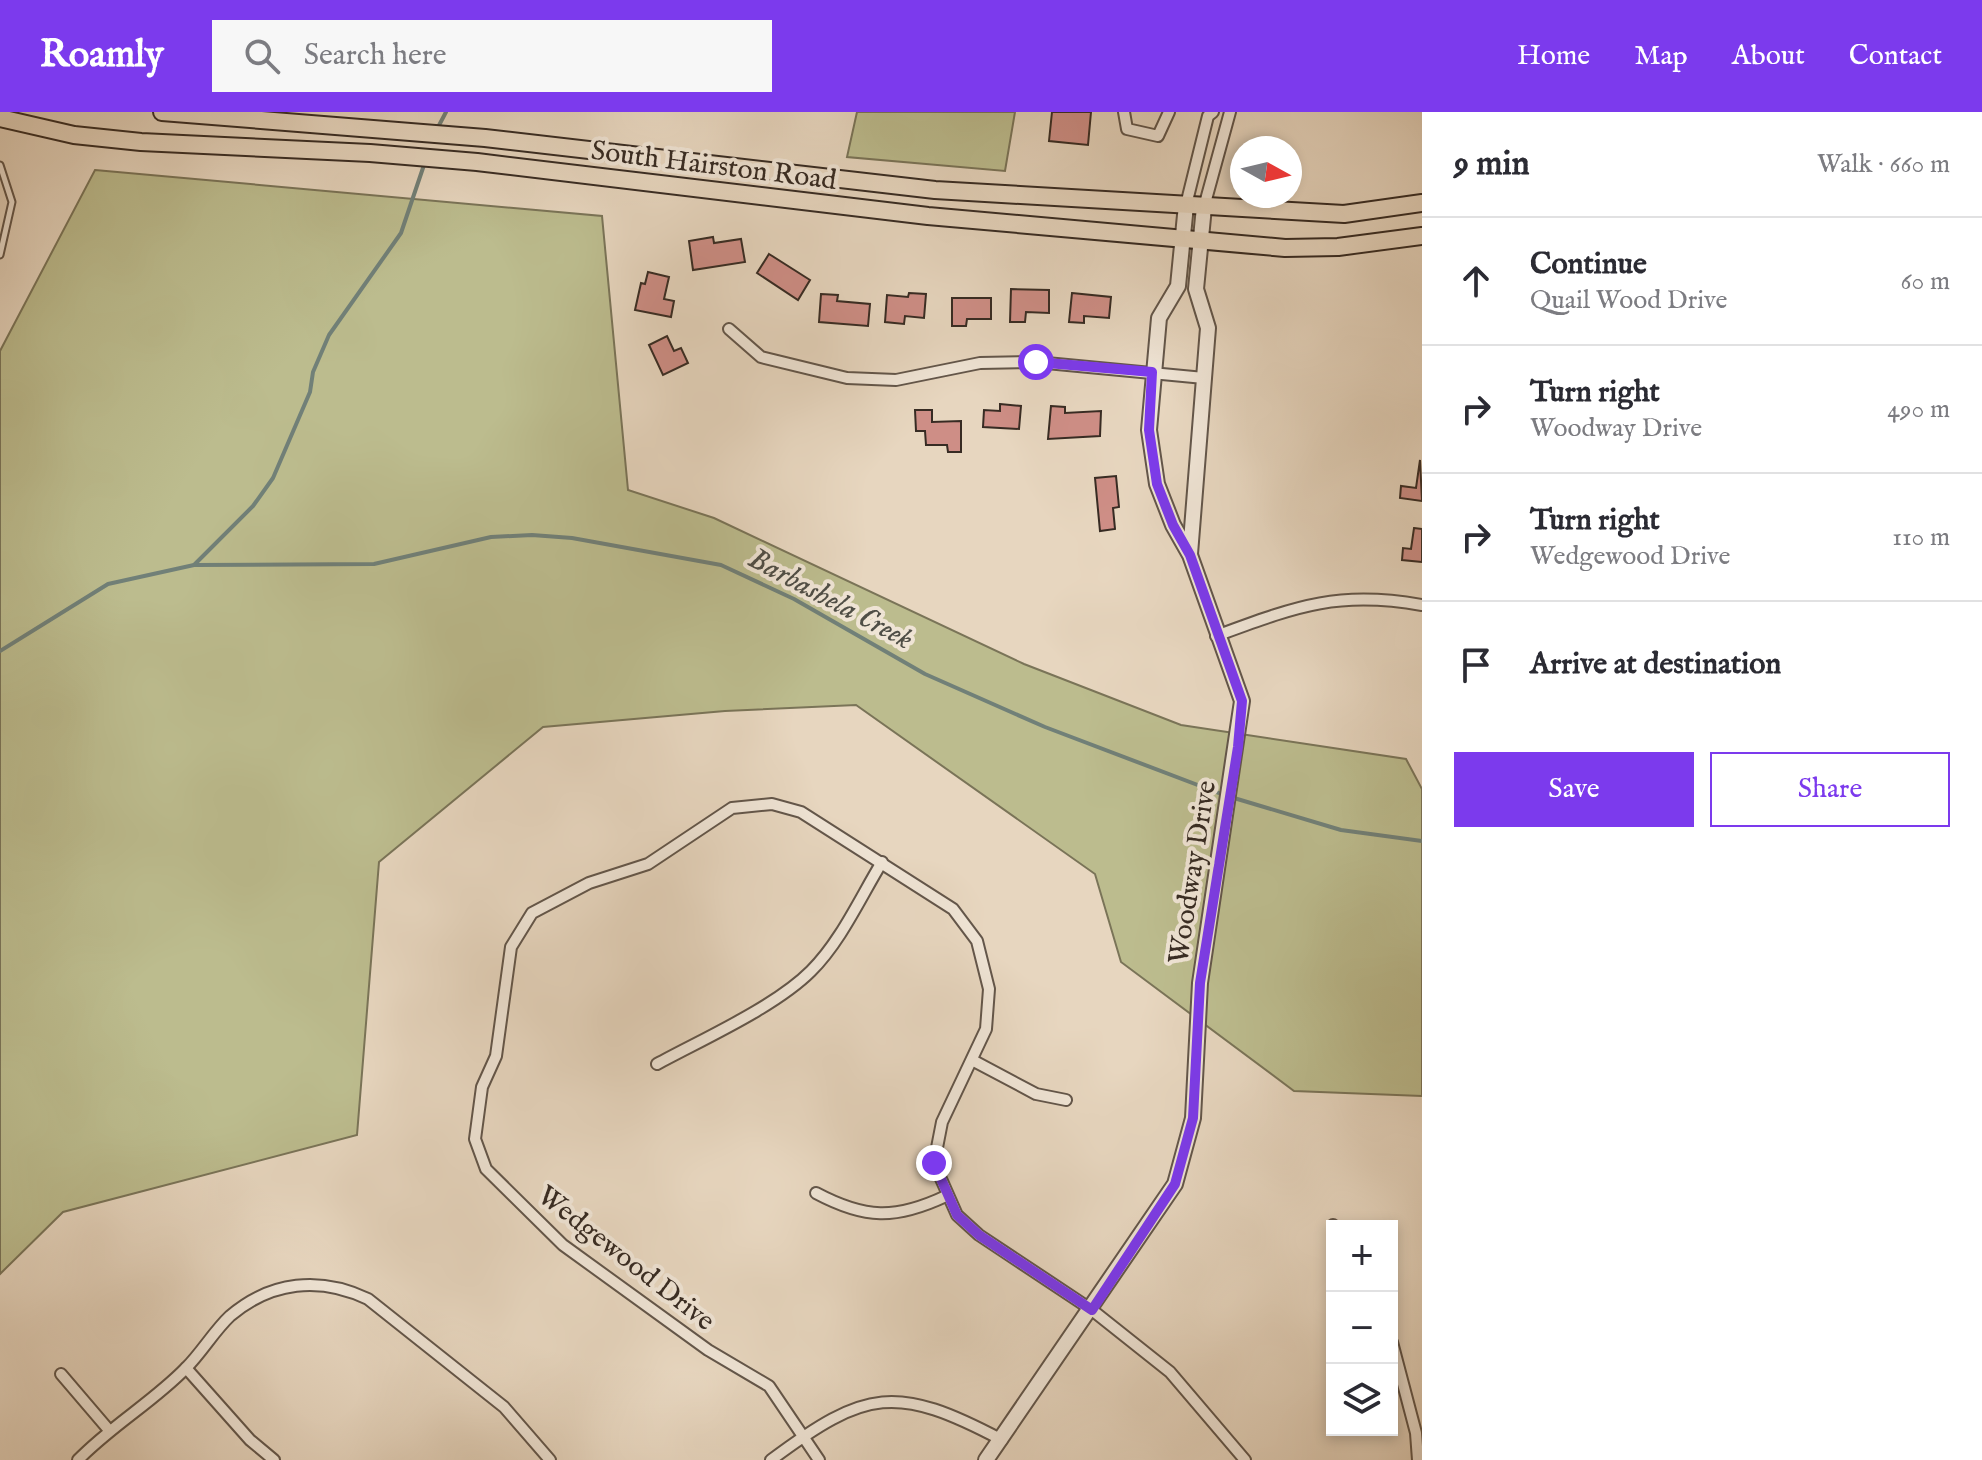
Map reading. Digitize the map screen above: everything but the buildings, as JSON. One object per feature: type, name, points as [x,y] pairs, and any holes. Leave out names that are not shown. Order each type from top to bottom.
[{"type":"main road","name":"South Hairston Road","points":[[162,112],[485,138],[842,182],[1344,214],[1422,203]]},
{"type":"main road","name":"South Hairston Road","points":[[0,118],[74,135],[141,142],[370,153],[477,162],[928,216],[1285,248],[1338,247],[1422,236]]},
{"type":"street","points":[[1124,112],[1127,129],[1158,136],[1169,112]]},
{"type":"street","points":[[1186,205],[1208,116],[1213,112]]},
{"type":"street","points":[[1204,207],[1230,112]]},
{"type":"street","points":[[1197,155],[1217,159]]},
{"type":"street","name":"Woodway Drive","points":[[1186,205],[1196,289],[1208,328],[1190,555]]},
{"type":"street","name":"Woodway Drive","points":[[986,1460],[1092,1310],[1175,1184],[1193,1118],[1195,1025],[1238,747],[1242,701],[1216,636],[1190,555],[1173,525],[1157,484],[1149,430],[1159,318],[1178,286],[1191,238],[1204,207]]},
{"type":"street","points":[[729,329],[761,357],[847,378],[896,380],[980,363],[1036,362],[1204,378]]},
{"type":"street","points":[[1216,636],[1321,600],[1361,597],[1422,605]]},
{"type":"street","name":"Wedgewood Drive","points":[[819,1460],[769,1386],[684,1333],[563,1245],[520,1206],[486,1169],[475,1139],[482,1087],[496,1056],[511,947],[532,913],[589,883],[648,864],[691,833],[742,805],[772,804],[801,812],[953,909],[977,941],[989,989],[986,1029],[942,1122],[934,1163],[946,1196],[957,1215],[979,1235],[1092,1310],[1170,1372],[1245,1460]]},
{"type":"street","points":[[657,1064],[785,992],[809,974],[825,956],[882,862]]},
{"type":"street","points":[[972,1060],[1036,1094],[1066,1100]]},
{"type":"street","points":[[816,1193],[848,1208],[889,1215],[923,1207],[946,1196]]},
{"type":"street","points":[[78,1460],[108,1429],[186,1368],[229,1317],[262,1294],[311,1283],[350,1290],[368,1299],[504,1407],[550,1460]]},
{"type":"street","points":[[1398,1364],[1416,1433],[1418,1460]]},
{"type":"street","points":[[186,1368],[250,1440],[274,1460]]},
{"type":"street","points":[[61,1374],[108,1429]]},
{"type":"street","points":[[771,1460],[825,1420],[853,1408],[902,1401],[949,1412],[1002,1440]]},
{"type":"street","name":"Woodway Drive","points":[[999,1460],[1002,1440]]},
{"type":"lane","points":[[0,165],[12,202],[0,255]]},
{"type":"green space","points":[[857,112],[1015,112],[1005,171],[847,157]]},
{"type":"green space","points":[[95,170],[602,216],[628,490],[714,518],[1024,664],[1181,725],[1406,759],[1422,789],[1422,1096],[1294,1091],[1121,962],[1095,874],[856,705],[725,711],[543,727],[379,862],[357,1135],[63,1212],[0,1274],[0,351]]},
{"type":"waterway","points":[[436,131],[446,112]]},
{"type":"waterway","points":[[0,651],[108,584],[194,565],[253,506],[273,478],[310,392],[313,372],[329,335],[401,233],[425,162]]},
{"type":"waterway","name":"Barbashela Creek","points":[[194,565],[374,564],[491,537],[532,535],[572,538],[721,565],[794,599],[925,674],[1045,727],[1224,795],[1341,830],[1422,841]]},
{"type":"route","points":[[934,1163],[957,1215],[979,1235],[1092,1310],[1175,1184],[1193,1118],[1195,1025],[1238,747],[1242,701],[1216,636],[1190,555],[1173,525],[1157,484],[1149,430],[1152,372],[1111,366],[1036,362]]}]
